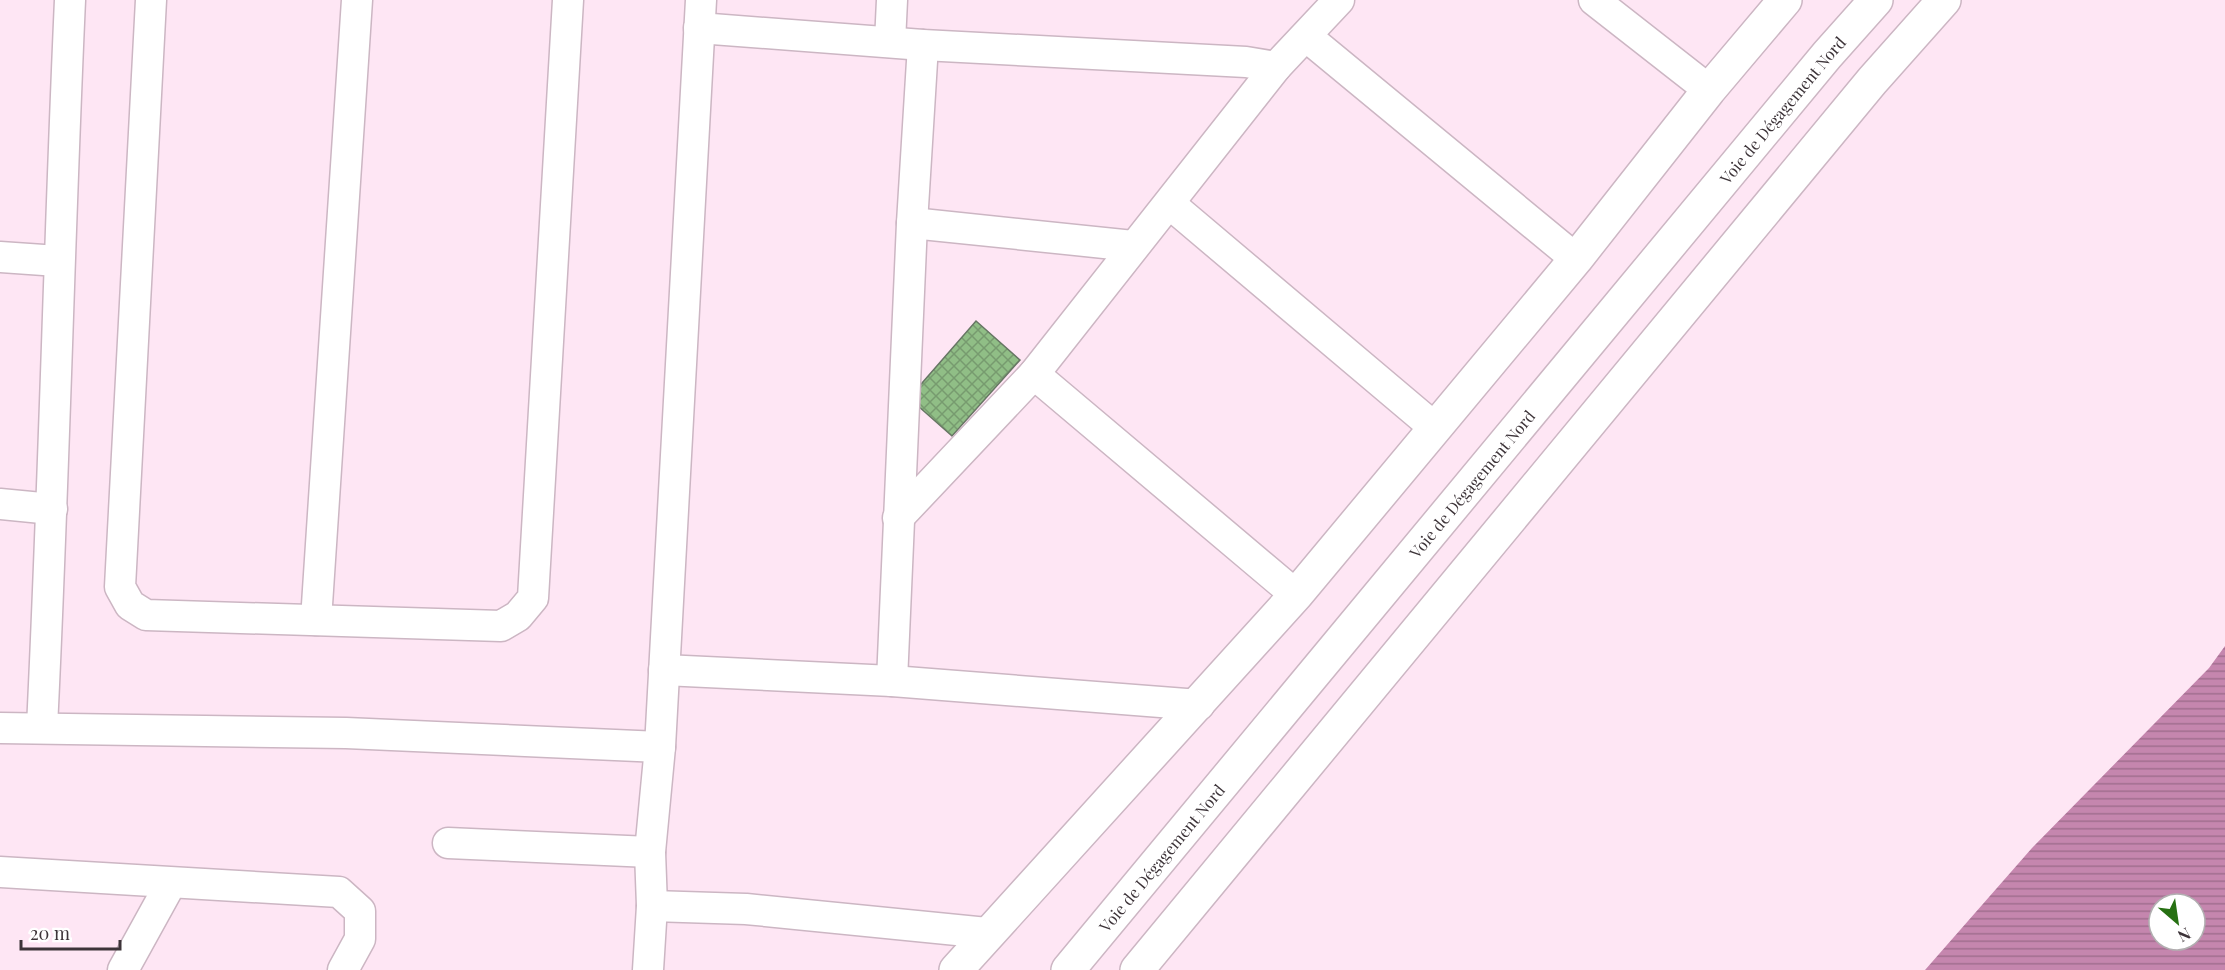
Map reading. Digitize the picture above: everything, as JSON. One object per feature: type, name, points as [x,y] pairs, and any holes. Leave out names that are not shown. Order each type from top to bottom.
[{"type":"main road","points":[[956,970],[987,933],[1199,705],[1296,595],[1576,259],[1708,90],[1785,0]]},
{"type":"main road","name":"Voie de Dégagement Nord","points":[[1068,970],[1820,64],[1876,0]]},
{"type":"main road","points":[[1137,970],[1864,90],[1944,0]]},
{"type":"street","points":[[42,727],[52,509],[58,261],[70,0]]},
{"type":"street","points":[[151,0],[120,587],[130,605],[146,615],[501,626],[518,616],[533,598],[568,0]]},
{"type":"street","points":[[316,620],[357,0]]},
{"type":"street","points":[[890,42],[892,0]]},
{"type":"street","points":[[898,518],[1034,374],[1276,67],[1340,0]]},
{"type":"street","points":[[1594,0],[1708,90]]},
{"type":"street","points":[[648,970],[652,906],[650,852],[660,747],[700,14],[890,42],[1246,62],[1276,67]]},
{"type":"street","points":[[1307,37],[1576,259]]},
{"type":"street","points":[[892,681],[912,223],[923,45]]},
{"type":"street","points":[[1170,204],[1435,428]]},
{"type":"street","points":[[912,223],[1133,246]]},
{"type":"street","points":[[0,257],[58,261]]},
{"type":"street","points":[[1034,374],[1296,595]]},
{"type":"street","points":[[0,504],[52,509]]},
{"type":"street","points":[[663,670],[892,681],[1199,705]]},
{"type":"street","points":[[0,728],[346,733],[660,747]]},
{"type":"street","points":[[448,843],[650,852]]},
{"type":"street","points":[[0,872],[339,892],[360,911],[360,939],[343,970]]},
{"type":"street","points":[[123,970],[171,883]]},
{"type":"street","points":[[652,906],[746,909],[987,933]]},
{"type":"shaded area","points":[[2225,646],[2225,970],[1925,970],[2032,848],[2209,668]]},
{"type":"building","points":[[976,321],[1020,360],[952,436],[909,398]]}]
